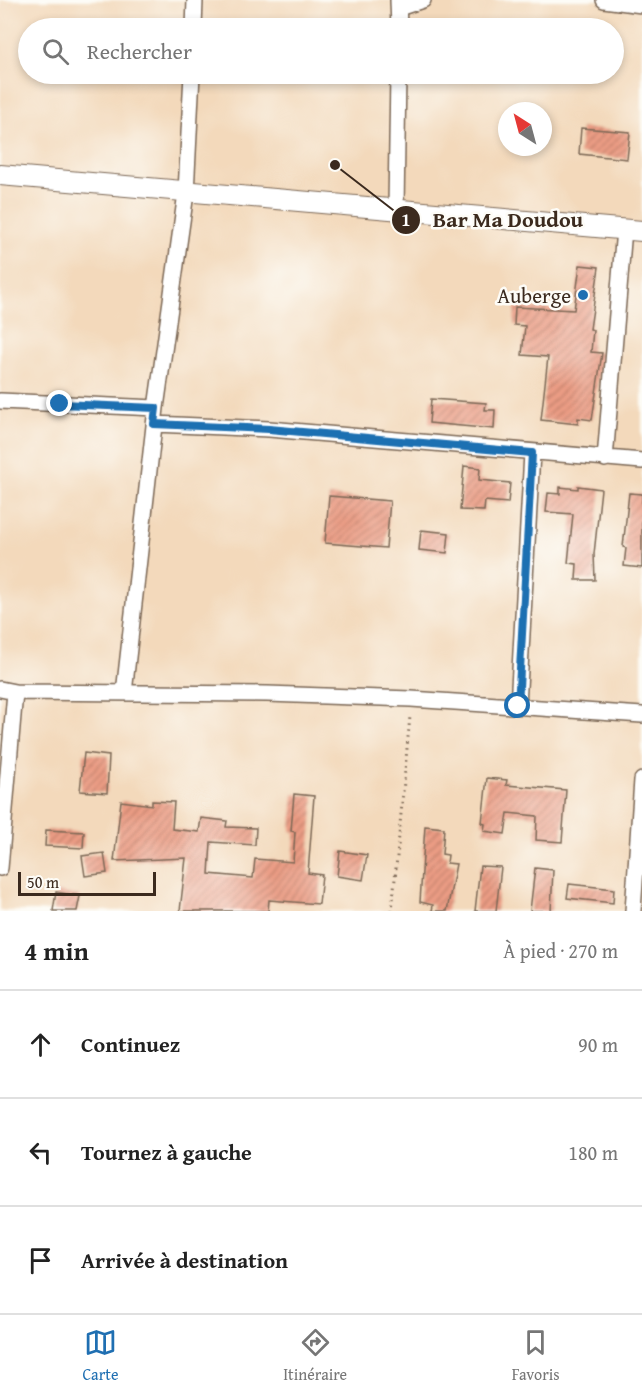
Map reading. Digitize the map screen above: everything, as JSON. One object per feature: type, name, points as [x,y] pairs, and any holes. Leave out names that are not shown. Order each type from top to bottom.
[{"type":"street","points":[[194,18],[195,0]]},
{"type":"street","points":[[399,4],[423,0]]},
{"type":"street","points":[[604,0],[642,4]]},
{"type":"street","points":[[124,693],[154,424],[186,193],[191,84]]},
{"type":"street","points":[[396,208],[398,84]]},
{"type":"street","points":[[0,175],[186,193],[396,208],[633,230],[605,459]]},
{"type":"street","points":[[0,401],[156,408]]},
{"type":"street","points":[[154,424],[269,429],[642,461]]},
{"type":"street","points":[[518,706],[532,453]]},
{"type":"street","points":[[0,868],[8,691],[267,694],[411,699],[642,715]]},
{"type":"street","points":[[633,911],[642,780]]},
{"type":"path","points":[[392,911],[411,699]]},
{"type":"building","points":[[581,128],[630,132],[627,159],[579,154]]},
{"type":"building","points":[[580,265],[599,267],[590,329],[593,330],[591,352],[602,353],[592,420],[578,418],[578,424],[541,420],[548,357],[522,355],[525,326],[514,325],[515,307],[574,310]]},
{"type":"building","points":[[431,399],[486,403],[485,410],[495,410],[494,429],[429,423]]},
{"type":"building","points":[[464,466],[480,468],[479,480],[510,483],[508,503],[485,501],[484,511],[460,510]]},
{"type":"building","points":[[578,486],[601,489],[594,554],[595,580],[576,580],[577,564],[568,563],[573,514],[546,512],[548,493],[560,494],[560,487],[578,489]]},
{"type":"building","points":[[629,493],[642,494],[642,568],[624,566],[626,548],[623,547]]},
{"type":"building","points":[[329,496],[390,501],[386,548],[325,543]]},
{"type":"building","points":[[421,530],[449,533],[447,553],[419,550]]},
{"type":"building","points":[[84,753],[109,756],[107,793],[80,791]]},
{"type":"building","points":[[487,778],[507,780],[506,785],[566,790],[562,842],[536,840],[537,816],[508,813],[505,834],[484,831],[485,824],[482,823]]},
{"type":"building","points":[[294,794],[314,796],[308,873],[322,875],[319,904],[269,900],[268,911],[180,911],[186,858],[114,861],[121,801],[152,805],[152,801],[174,802],[172,829],[199,832],[201,818],[227,821],[226,827],[256,828],[255,845],[211,842],[209,874],[253,878],[255,859],[293,862],[295,832],[291,831]]},
{"type":"building","points":[[425,826],[444,828],[442,854],[448,855],[447,863],[456,864],[447,911],[432,911],[433,905],[420,902]]},
{"type":"building","points":[[46,830],[84,832],[83,848],[45,846]]},
{"type":"building","points":[[340,851],[367,855],[363,880],[337,876]]},
{"type":"building","points":[[104,853],[107,873],[85,876],[82,856]]},
{"type":"building","points":[[480,866],[501,867],[496,911],[475,911]]},
{"type":"building","points":[[535,868],[553,870],[551,911],[530,911]]},
{"type":"building","points":[[569,884],[614,889],[613,903],[567,898]]},
{"type":"building","points":[[56,892],[80,896],[77,911],[53,911]]},
{"type":"place","name":"Bar Ma Doudou","points":[[335,165]]},
{"type":"place","name":"Auberge","points":[[583,295]]},
{"type":"route","points":[[60,404],[156,408],[154,424],[269,429],[532,453],[518,706]]}]
